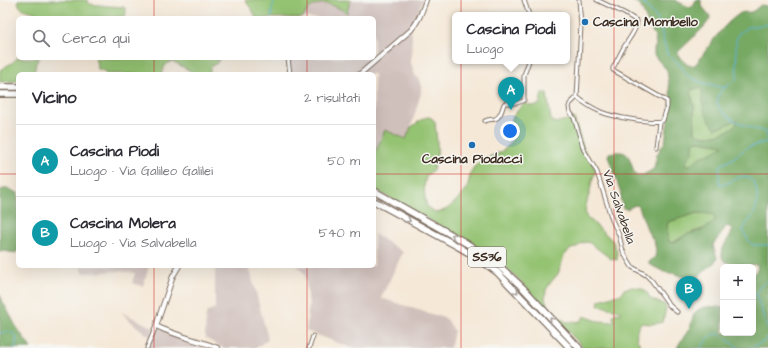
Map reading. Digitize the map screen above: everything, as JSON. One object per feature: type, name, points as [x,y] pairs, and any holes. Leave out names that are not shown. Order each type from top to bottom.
[{"type":"highway","points":[[0,87],[16,87]]},
{"type":"highway","points":[[0,94],[16,94]]},
{"type":"highway","name":"SS36","points":[[376,192],[466,243],[497,264],[523,288],[579,348]]},
{"type":"highway","name":"SS36","points":[[376,202],[459,247],[498,272],[570,348]]},
{"type":"street","points":[[362,72],[416,25],[426,0]]},
{"type":"street","points":[[524,0],[528,12]]},
{"type":"street","name":"Via Salvabella","points":[[580,0],[581,25],[577,96],[570,104],[570,112],[574,118],[584,150],[597,172],[612,220],[619,235],[623,251],[632,267],[646,275],[670,306],[677,312]]},
{"type":"street","points":[[577,96],[590,107],[603,113],[659,122],[665,118],[667,101],[613,70],[637,24],[637,21],[597,0]]},
{"type":"street","points":[[288,60],[290,72]]},
{"type":"street","points":[[485,121],[499,117],[504,103],[517,103],[524,100],[524,75],[528,64]]},
{"type":"street","points":[[656,147],[659,122]]},
{"type":"street","points":[[147,348],[156,326],[172,276],[177,268]]},
{"type":"street","points":[[156,326],[216,347]]},
{"type":"street","points":[[308,348],[313,336]]},
{"type":"shaded area","points":[[350,0],[423,0],[411,30],[411,63],[415,75],[421,84],[421,93],[411,127],[407,139],[385,130],[376,150],[376,72],[289,72],[289,60],[376,60],[376,16],[304,16],[310,8],[319,2],[328,3],[338,7],[346,13]]},
{"type":"shaded area","points":[[376,235],[403,252],[381,298],[447,319],[454,331],[450,348],[352,348],[306,331],[309,304],[305,274],[299,268],[376,268]]},
{"type":"shaded area","points":[[81,268],[148,268],[143,286],[132,283],[135,273],[119,271],[86,273],[81,271]]},
{"type":"shaded area","points":[[215,268],[250,268],[268,339],[256,348],[223,348],[205,338],[206,313],[215,308]]},
{"type":"shaded area","points":[[121,312],[154,328],[150,337],[135,325]]},
{"type":"shaded area","points":[[157,327],[200,345],[204,348],[150,348]]},
{"type":"green space","points":[[18,0],[87,0],[89,4],[124,7],[126,11],[125,16],[37,16],[34,12],[22,9]]},
{"type":"green space","points":[[245,0],[350,0],[347,13],[329,4],[320,4],[311,7],[304,16],[255,16]]},
{"type":"green space","points":[[631,0],[674,0],[689,7],[693,6],[696,0],[701,0],[701,5],[710,16],[710,19],[704,27],[678,52],[678,55],[684,62],[691,66],[696,64],[727,24],[739,14],[752,11],[761,5],[768,6],[768,348],[677,348],[689,329],[694,314],[703,308],[720,308],[720,336],[756,336],[756,271],[758,266],[756,264],[730,263],[723,260],[722,251],[732,230],[732,228],[726,226],[713,246],[717,257],[716,261],[697,279],[692,280],[676,274],[664,272],[649,264],[649,262],[655,257],[656,250],[654,241],[648,232],[639,207],[637,205],[627,209],[623,208],[620,198],[621,193],[608,156],[609,153],[621,152],[628,155],[634,173],[638,175],[643,175],[652,170],[654,168],[657,155],[665,142],[671,100],[667,70],[654,55],[656,45],[654,34],[641,7]],"holes":[[[700,88],[702,90],[704,110],[715,128],[724,126],[736,120],[737,122],[734,126],[724,132],[711,136],[699,135],[695,132],[694,106],[690,93],[692,89]],[[700,141],[723,146],[712,153],[700,157],[690,165],[686,165],[686,161],[693,149],[693,142]],[[697,213],[712,214],[715,220],[702,230],[687,234],[677,241],[670,243],[667,233],[668,222]]]},
{"type":"green space","points":[[16,59],[38,60],[34,72],[16,72],[16,81],[0,82],[0,70]]},
{"type":"green space","points":[[96,60],[219,60],[210,68],[210,72],[192,72],[172,61],[165,66],[162,72],[105,72],[98,69]]},
{"type":"green space","points":[[700,88],[702,90],[708,115],[715,128],[724,126],[736,120],[737,122],[734,126],[724,132],[711,136],[699,135],[695,132],[694,106],[690,93],[692,89]]},
{"type":"green space","points":[[542,93],[547,93],[551,120],[555,123],[574,118],[584,150],[596,170],[586,204],[586,216],[612,240],[616,249],[617,257],[617,260],[611,259],[590,243],[586,242],[569,250],[564,256],[558,274],[546,290],[545,300],[553,312],[566,322],[577,322],[582,320],[584,316],[598,321],[614,322],[613,316],[615,313],[621,314],[620,311],[598,305],[599,300],[620,294],[627,288],[636,287],[642,289],[648,294],[650,299],[665,305],[666,308],[663,322],[652,324],[641,323],[637,335],[640,348],[583,348],[514,274],[492,256],[376,190],[376,150],[385,130],[406,139],[411,127],[423,118],[429,117],[435,122],[437,151],[434,168],[425,179],[425,200],[427,207],[437,213],[448,208],[465,191],[474,167],[484,159],[502,151],[511,142],[515,127],[511,121],[515,113],[525,103],[532,106],[540,104]]},
{"type":"green space","points":[[700,141],[723,146],[717,151],[700,157],[690,165],[684,164],[691,152],[693,142]]},
{"type":"green space","points":[[3,189],[8,189],[16,192],[15,253],[4,251],[0,252],[0,191]]},
{"type":"green space","points":[[697,213],[712,214],[715,220],[707,227],[670,243],[668,238],[668,222]]},
{"type":"green space","points":[[0,295],[17,328],[31,348],[0,348]]},
{"type":"waterway","points":[[271,16],[275,0]]},
{"type":"waterway","points":[[638,0],[652,12],[659,22],[667,54],[678,63],[689,77],[703,83],[725,88]]},
{"type":"waterway","points":[[768,25],[748,27],[739,33],[736,41],[737,78],[720,92],[717,101],[719,107],[729,117],[749,127],[764,131],[767,135],[766,142],[748,147],[721,165],[719,168],[719,183],[720,185],[725,184],[740,177],[751,179],[756,188],[757,200],[754,213],[743,230],[748,240],[753,245],[768,245]]},
{"type":"waterway","points":[[768,281],[760,286],[756,294],[768,330]]},
{"type":"waterway","points":[[0,333],[9,332],[15,335],[17,341],[14,348]]},
{"type":"waterway","points":[[701,348],[713,334],[719,334],[739,348]]},
{"type":"waterway","points":[[749,348],[762,343],[768,337]]},
{"type":"place","name":"Cascina Mombello","points":[[585,22]]},
{"type":"place","name":"Cascina Piodi","points":[[511,110]]},
{"type":"place","name":"Cascina Piodacci","points":[[472,145]]},
{"type":"place","name":"Cascina Molera","points":[[689,309]]}]
